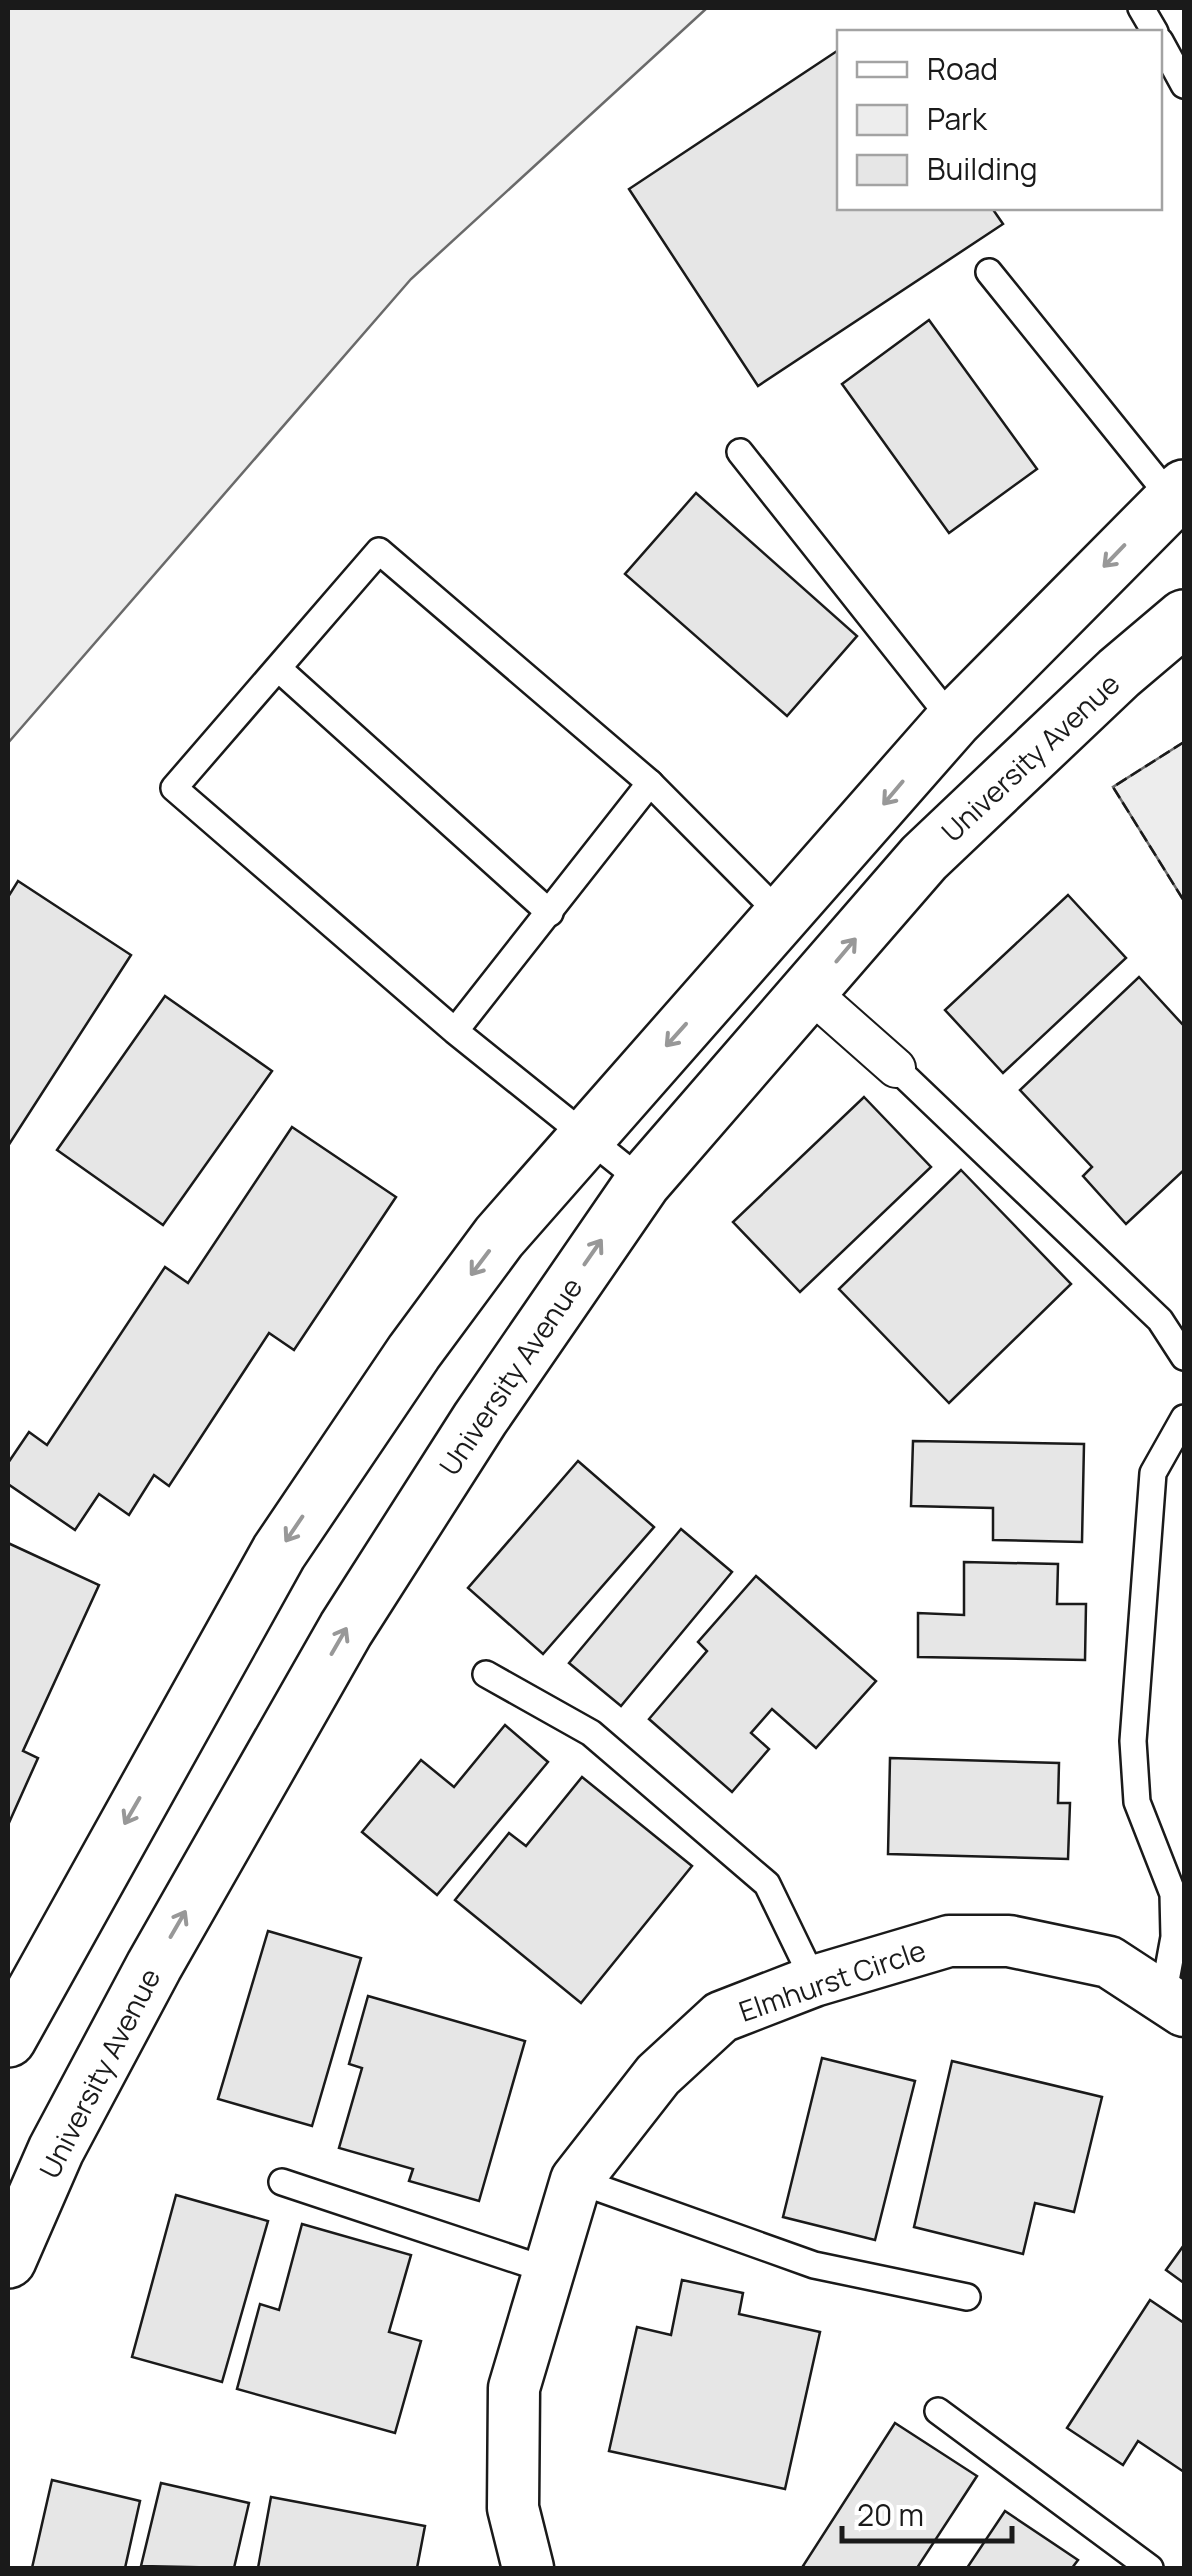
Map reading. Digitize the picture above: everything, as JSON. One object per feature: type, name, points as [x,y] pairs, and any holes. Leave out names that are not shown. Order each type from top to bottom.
[{"type":"street","points":[[8,2039],[279,1552],[424,1338],[499,1237],[953,721],[1178,493]]},
{"type":"street","name":"University Avenue","points":[[8,2260],[56,2150],[154,1966],[346,1629],[480,1419],[643,1182],[924,858],[1119,673],[1184,618]]},
{"type":"street","points":[[810,992],[896,1068]]},
{"type":"street","name":"Elmhurst Circle","points":[[528,2568],[513,2508],[514,2388],[576,2180],[658,2074],[721,2017],[814,1981],[949,1941],[1009,1941],[1109,1962],[1174,2004]]},
{"type":"lane","points":[[1141,8],[1154,30]]},
{"type":"lane","points":[[1162,44],[1184,85]]},
{"type":"lane","points":[[989,272],[1178,493]]},
{"type":"lane","points":[[740,452],[953,721]]},
{"type":"lane","points":[[643,1182],[455,1031],[174,788],[379,551],[650,783],[782,918]]},
{"type":"lane","points":[[280,670],[550,912]]},
{"type":"lane","points":[[455,1031],[650,783]]},
{"type":"lane","points":[[896,1068],[1160,1320],[1184,1358]]},
{"type":"lane","points":[[1174,2004],[1173,1894],[1138,1802],[1134,1741],[1154,1473],[1184,1418]]},
{"type":"lane","points":[[486,1674],[591,1733],[767,1884],[814,1981]]},
{"type":"lane","points":[[576,2180],[814,2266],[967,2297]]},
{"type":"lane","points":[[282,2182],[548,2270]]},
{"type":"lane","points":[[938,2410],[1150,2568]]},
{"type":"green space","points":[[8,8],[707,8],[411,279],[8,743]]},
{"type":"green space","points":[[1184,742],[1184,901],[1113,787]]},
{"type":"building","points":[[837,51],[837,210],[993,210],[1003,224],[758,386],[629,189]]},
{"type":"building","points":[[929,320],[1037,469],[949,533],[842,384]]},
{"type":"building","points":[[696,493],[857,636],[787,716],[625,574]]},
{"type":"building","points":[[18,881],[131,955],[8,1146],[8,897]]},
{"type":"building","points":[[1068,895],[1126,958],[1003,1073],[945,1010]]},
{"type":"building","points":[[1139,977],[1184,1026],[1184,1170],[1126,1224],[1083,1176],[1092,1167],[1020,1090]]},
{"type":"building","points":[[165,996],[272,1071],[163,1225],[57,1150]]},
{"type":"building","points":[[864,1097],[931,1167],[800,1292],[733,1222]]},
{"type":"building","points":[[292,1127],[396,1197],[294,1350],[269,1333],[169,1486],[154,1475],[129,1515],[99,1494],[75,1530],[8,1484],[8,1463],[29,1432],[47,1445],[165,1267],[188,1283]]},
{"type":"building","points":[[961,1170],[1071,1284],[949,1403],[839,1289]]},
{"type":"building","points":[[913,1441],[1084,1444],[1082,1542],[993,1540],[993,1508],[911,1506]]},
{"type":"building","points":[[578,1461],[654,1527],[543,1654],[468,1588]]},
{"type":"building","points":[[681,1529],[732,1572],[621,1706],[569,1663]]},
{"type":"building","points":[[8,1543],[99,1585],[23,1751],[38,1758],[8,1825]]},
{"type":"building","points":[[964,1562],[1058,1564],[1057,1604],[1086,1604],[1085,1660],[918,1657],[918,1613],[964,1615]]},
{"type":"building","points":[[756,1576],[876,1681],[816,1748],[772,1709],[751,1733],[769,1749],[732,1792],[649,1719],[707,1651],[698,1642]]},
{"type":"building","points":[[505,1725],[548,1762],[437,1895],[362,1832],[421,1760],[454,1787]]},
{"type":"building","points":[[890,1758],[1059,1763],[1058,1803],[1070,1803],[1068,1859],[888,1854]]},
{"type":"building","points":[[582,1777],[692,1866],[581,2003],[455,1900],[509,1833],[526,1846]]},
{"type":"building","points":[[268,1931],[361,1958],[312,2126],[218,2099]]},
{"type":"building","points":[[368,1996],[525,2041],[479,2201],[409,2181],[413,2169],[339,2148],[362,2068],[349,2064]]},
{"type":"building","points":[[822,2058],[915,2081],[875,2240],[783,2217]]},
{"type":"building","points":[[952,2061],[1102,2097],[1074,2212],[1035,2203],[1023,2254],[914,2227]]},
{"type":"building","points":[[176,2195],[268,2221],[222,2382],[132,2357]]},
{"type":"building","points":[[302,2224],[411,2255],[389,2332],[421,2341],[395,2433],[237,2389],[260,2304],[279,2310]]},
{"type":"building","points":[[1184,2245],[1184,2283],[1166,2270]]},
{"type":"building","points":[[682,2280],[743,2293],[739,2314],[820,2332],[785,2489],[609,2451],[637,2327],[671,2335]]},
{"type":"building","points":[[1150,2300],[1184,2323],[1184,2472],[1138,2441],[1123,2465],[1067,2428]]},
{"type":"building","points":[[895,2423],[977,2476],[917,2568],[803,2566]]},
{"type":"building","points":[[52,2480],[140,2501],[125,2568],[32,2568]]},
{"type":"building","points":[[161,2483],[249,2503],[234,2568],[141,2566]]},
{"type":"building","points":[[271,2497],[425,2526],[417,2568],[258,2568]]},
{"type":"building","points":[[1005,2511],[1078,2560],[1072,2568],[967,2568]]},
{"type":"fence","points":[[1184,742],[1113,787],[1184,901]]}]
